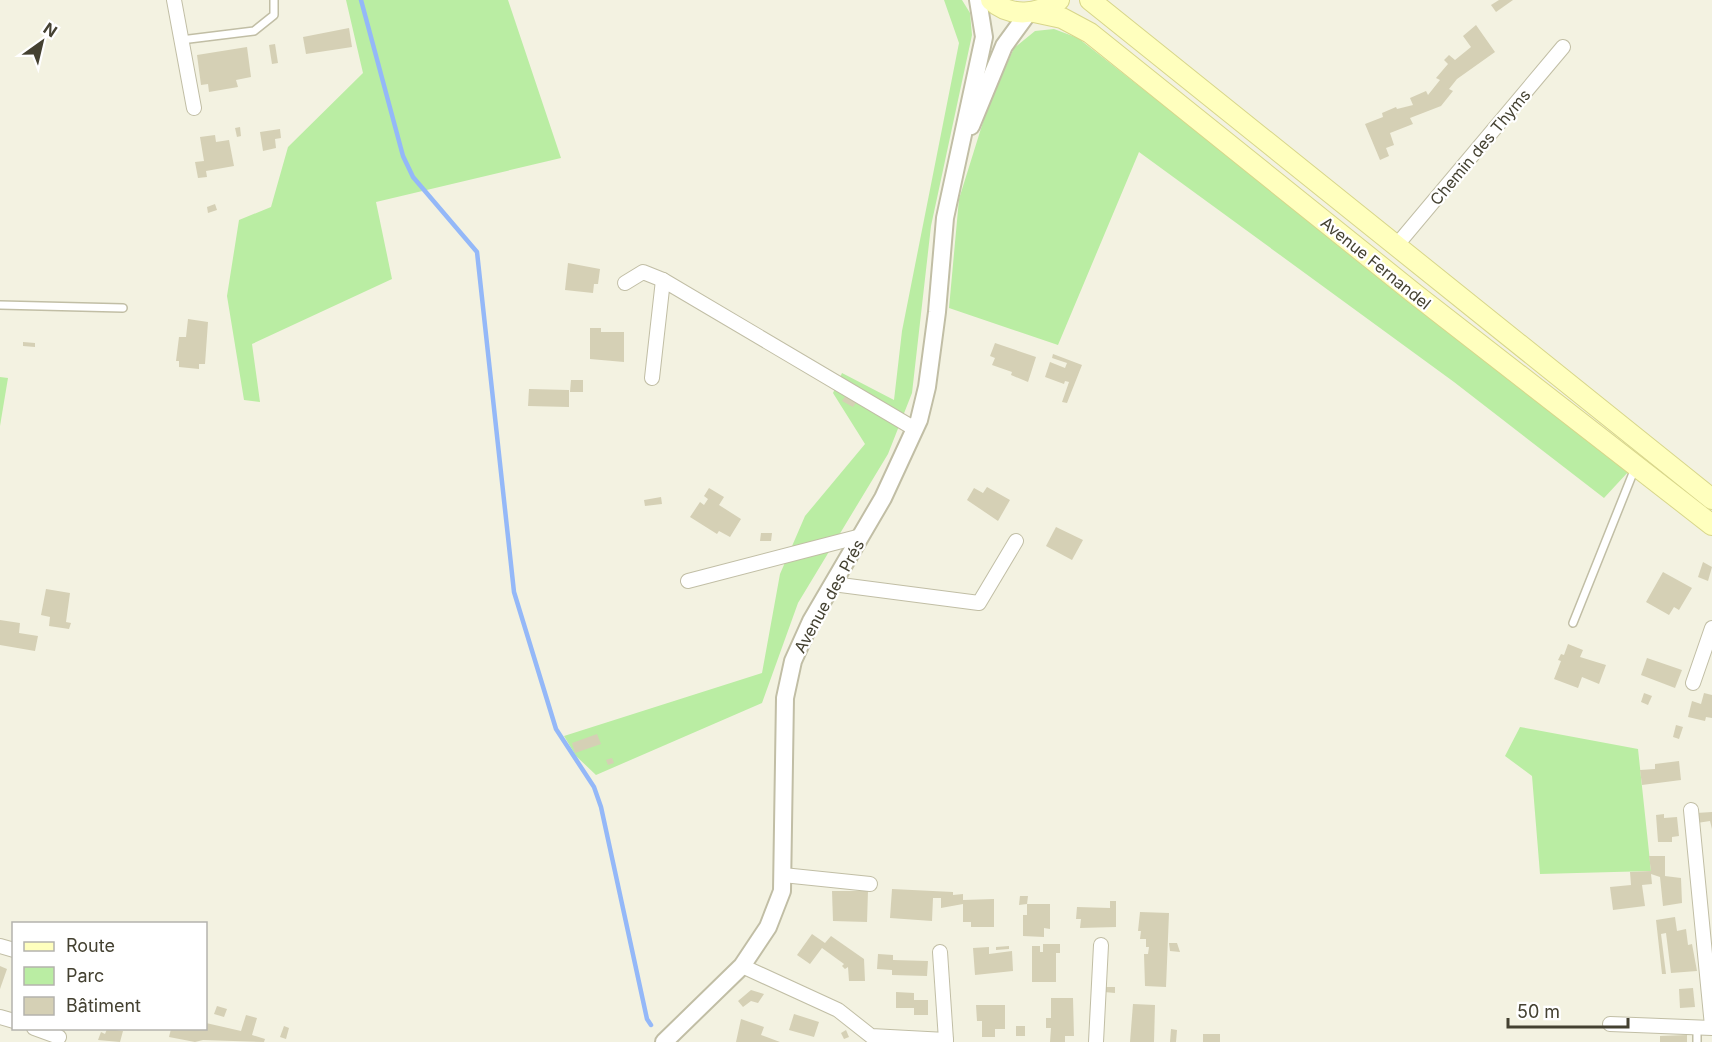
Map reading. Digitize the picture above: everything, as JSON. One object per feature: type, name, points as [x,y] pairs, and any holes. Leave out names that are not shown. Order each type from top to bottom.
[{"type":"main road","name":"Avenue Fernandel","points":[[991,0],[1010,11],[1062,18],[1090,33],[1406,287],[1712,525]]},
{"type":"main road","points":[[1031,13],[1050,7],[1059,0]]},
{"type":"main road","name":"Avenue Fernandel","points":[[1090,0],[1396,246],[1570,382],[1712,499]]},
{"type":"street","points":[[174,0],[194,108]]},
{"type":"street","name":"Avenue des Prés","points":[[664,1042],[742,966],[768,927],[782,891],[785,698],[794,661],[811,621],[883,498],[915,429],[927,387],[937,312],[945,218],[984,38],[978,0]]},
{"type":"street","name":"Avenue des Prés","points":[[957,157],[1004,46],[1031,13]]},
{"type":"street","name":"Chemin des Thyms","points":[[1396,246],[1563,47]]},
{"type":"street","points":[[625,283],[642,272],[663,280],[915,429]]},
{"type":"street","points":[[652,378],[663,280]]},
{"type":"street","points":[[688,581],[861,536]]},
{"type":"street","points":[[833,584],[978,603],[1016,541]]},
{"type":"street","points":[[1693,683],[1712,628]]},
{"type":"street","points":[[1610,1024],[1712,1027],[1691,810]]},
{"type":"street","points":[[783,874],[870,884]]},
{"type":"street","points":[[1096,1042],[1101,945]]},
{"type":"street","points":[[742,966],[838,1010],[871,1036],[946,1041],[940,952]]},
{"type":"street","points":[[37,1030],[59,1037]]},
{"type":"lane","points":[[181,40],[254,31],[274,15],[274,0]]},
{"type":"lane","points":[[0,305],[123,308]]},
{"type":"lane","points":[[1573,623],[1636,466]]},
{"type":"lane","points":[[1697,1027],[1697,1042]]},
{"type":"green space","points":[[346,0],[508,0],[561,158],[376,202],[392,279],[252,344],[260,402],[244,400],[227,296],[239,220],[271,207],[288,147],[363,73]]},
{"type":"green space","points":[[944,0],[962,0],[970,13],[972,35],[931,226],[912,393],[888,454],[798,603],[762,703],[596,775],[576,756],[564,736],[762,673],[780,574],[805,516],[865,444],[833,393],[842,373],[894,400],[902,331],[959,43]]},
{"type":"green space","points":[[1054,29],[1078,38],[1629,471],[1604,498],[1454,382],[1139,152],[1058,345],[949,308],[959,199],[988,106],[1014,48],[1035,31]]},
{"type":"green space","points":[[0,377],[8,378],[0,426]]},
{"type":"green space","points":[[1520,727],[1638,749],[1651,871],[1540,874],[1532,776],[1505,756]]},
{"type":"building","points":[[1499,0],[1513,0],[1496,12],[1491,5]]},
{"type":"building","points":[[1476,25],[1495,52],[1457,79],[1449,89],[1453,91],[1441,106],[1410,118],[1413,124],[1390,133],[1394,145],[1386,148],[1389,156],[1380,160],[1365,124],[1383,117],[1382,113],[1396,107],[1397,109],[1413,105],[1410,98],[1426,91],[1428,95],[1440,80],[1436,78],[1448,64],[1444,60],[1449,55],[1455,60],[1471,47],[1463,36]]},
{"type":"building","points":[[349,28],[352,47],[306,54],[303,37]]},
{"type":"building","points":[[275,44],[278,63],[272,64],[269,45]]},
{"type":"building","points":[[247,47],[251,77],[236,80],[238,87],[209,92],[208,84],[201,85],[197,55]]},
{"type":"building","points":[[240,127],[241,136],[237,137],[235,128]]},
{"type":"building","points":[[280,129],[281,138],[275,139],[276,148],[263,151],[260,132]]},
{"type":"building","points":[[215,135],[216,142],[229,140],[234,166],[206,171],[207,177],[198,178],[195,162],[204,161],[200,137]]},
{"type":"building","points":[[215,204],[217,210],[208,213],[207,207]]},
{"type":"building","points":[[568,263],[600,269],[598,284],[594,284],[593,293],[565,290]]},
{"type":"building","points":[[188,319],[208,322],[205,364],[199,364],[199,369],[179,367],[179,361],[176,361],[179,337],[186,337]]},
{"type":"building","points":[[590,328],[601,328],[601,332],[624,332],[624,362],[590,359]]},
{"type":"building","points":[[23,342],[35,343],[35,347],[23,346]]},
{"type":"building","points":[[995,343],[1036,357],[1028,382],[1011,375],[1012,372],[992,365],[995,358],[990,356]]},
{"type":"building","points":[[1053,354],[1082,365],[1067,403],[1062,402],[1069,382],[1065,381],[1064,384],[1045,377],[1050,362],[1065,368],[1067,363],[1052,358]]},
{"type":"building","points":[[571,380],[583,380],[583,392],[570,392]]},
{"type":"building","points":[[529,389],[569,390],[569,407],[528,406]]},
{"type":"building","points":[[846,395],[857,401],[853,407],[842,401]]},
{"type":"building","points":[[987,487],[1010,500],[998,521],[967,500],[974,488],[983,493]]},
{"type":"building","points":[[709,488],[724,497],[719,505],[741,519],[730,537],[719,531],[717,534],[690,517],[700,502],[704,505],[708,499],[704,496]]},
{"type":"building","points":[[661,497],[662,504],[645,506],[644,500]]},
{"type":"building","points":[[1056,527],[1083,540],[1072,560],[1046,546]]},
{"type":"building","points":[[761,533],[772,533],[771,541],[760,541]]},
{"type":"building","points":[[1703,562],[1712,567],[1708,581],[1698,577]]},
{"type":"building","points":[[1663,572],[1692,588],[1679,610],[1674,607],[1669,615],[1646,602]]},
{"type":"building","points":[[46,589],[70,593],[66,622],[71,623],[69,629],[49,626],[50,617],[41,615]]},
{"type":"building","points":[[0,620],[20,623],[19,633],[38,636],[35,651],[0,645]]},
{"type":"building","points":[[1568,644],[1583,650],[1580,657],[1606,665],[1599,684],[1582,677],[1578,688],[1554,679],[1561,661],[1558,660],[1561,654],[1564,655]]},
{"type":"building","points":[[1647,658],[1682,670],[1675,688],[1641,675]]},
{"type":"building","points":[[1644,693],[1652,696],[1648,705],[1641,702]]},
{"type":"building","points":[[1704,693],[1712,695],[1712,718],[1706,717],[1705,721],[1688,717],[1692,701],[1701,704]]},
{"type":"building","points":[[1676,725],[1683,727],[1679,739],[1673,737]]},
{"type":"building","points":[[597,734],[601,744],[575,753],[572,743]]},
{"type":"building","points":[[612,758],[614,763],[608,765],[606,760]]},
{"type":"building","points":[[1679,761],[1681,780],[1642,785],[1640,770],[1655,769],[1655,764]]},
{"type":"building","points":[[1712,812],[1712,829],[1710,821],[1697,823],[1696,813]]},
{"type":"building","points":[[1664,814],[1664,818],[1677,817],[1679,836],[1672,837],[1672,842],[1658,842],[1656,815]]},
{"type":"building","points":[[1649,856],[1665,856],[1665,876],[1681,878],[1682,903],[1663,906],[1660,877],[1651,874],[1652,884],[1642,885],[1645,906],[1613,910],[1610,887],[1631,885],[1630,872],[1651,871]]},
{"type":"building","points":[[892,889],[953,892],[953,895],[963,894],[963,900],[994,899],[994,927],[971,927],[971,922],[963,922],[963,904],[941,908],[941,898],[933,898],[932,921],[890,918]]},
{"type":"building","points":[[832,891],[868,891],[867,922],[833,921]]},
{"type":"building","points":[[1020,896],[1028,896],[1027,904],[1019,905]]},
{"type":"building","points":[[1110,901],[1116,901],[1116,927],[1080,928],[1081,919],[1076,919],[1077,907],[1110,908]]},
{"type":"building","points":[[1027,904],[1050,904],[1050,929],[1044,928],[1044,937],[1023,936],[1023,915],[1027,915]]},
{"type":"building","points":[[1140,912],[1169,913],[1166,987],[1145,986],[1144,954],[1148,954],[1149,947],[1146,947],[1146,939],[1140,939],[1141,931],[1138,931]]},
{"type":"building","points":[[1675,917],[1677,931],[1686,929],[1688,945],[1692,944],[1697,971],[1671,973],[1666,933],[1661,934],[1666,974],[1662,974],[1656,920]]},
{"type":"building","points":[[812,934],[825,943],[831,936],[864,959],[865,981],[849,981],[848,967],[845,969],[842,966],[844,964],[822,948],[810,964],[797,955]]},
{"type":"building","points":[[1169,943],[1177,943],[1180,952],[1170,951]]},
{"type":"building","points":[[1043,944],[1060,944],[1060,953],[1056,953],[1056,982],[1032,982],[1032,946],[1040,946],[1040,952],[1043,952]]},
{"type":"building","points":[[1009,946],[1009,949],[996,950],[996,947]]},
{"type":"building","points":[[989,947],[989,954],[1012,951],[1013,971],[975,975],[973,948]]},
{"type":"building","points":[[878,954],[893,955],[893,960],[928,961],[927,976],[892,975],[892,970],[877,969]]},
{"type":"building","points":[[0,966],[7,969],[0,989]]},
{"type":"building","points":[[1104,987],[1115,987],[1115,993],[1104,992]]},
{"type":"building","points":[[1693,988],[1695,1007],[1680,1008],[1679,989]]},
{"type":"building","points":[[751,990],[764,994],[758,1003],[751,1001],[743,1007],[738,1001]]},
{"type":"building","points":[[896,992],[914,993],[914,1000],[928,1000],[928,1015],[914,1015],[914,1008],[896,1008]]},
{"type":"building","points":[[1051,998],[1073,998],[1074,1036],[1065,1036],[1065,1042],[1050,1042],[1051,1028],[1046,1028],[1046,1018],[1051,1018]]},
{"type":"building","points":[[1133,1004],[1155,1005],[1154,1042],[1130,1042]]},
{"type":"building","points":[[976,1005],[1005,1005],[1005,1029],[995,1029],[995,1037],[982,1037],[982,1021],[977,1021]]},
{"type":"building","points":[[217,1006],[227,1009],[224,1017],[214,1014]]},
{"type":"building","points":[[794,1014],[819,1022],[814,1037],[789,1030]]},
{"type":"building","points":[[246,1015],[257,1018],[252,1035],[265,1039],[264,1042],[203,1040],[195,1042],[169,1037],[171,1030],[207,1030],[207,1023],[241,1031]]},
{"type":"building","points":[[741,1019],[764,1027],[761,1035],[780,1042],[736,1042]]},
{"type":"building","points":[[284,1026],[289,1028],[286,1039],[280,1037]]},
{"type":"building","points":[[1016,1026],[1025,1026],[1025,1036],[1016,1036]]},
{"type":"building","points":[[1171,1029],[1177,1030],[1176,1042],[1170,1042]]},
{"type":"building","points":[[107,1030],[123,1031],[120,1042],[98,1040],[101,1032],[105,1034]]},
{"type":"building","points":[[846,1030],[849,1037],[844,1039],[841,1033]]},
{"type":"building","points":[[1203,1034],[1220,1034],[1220,1042],[1203,1042]]},
{"type":"building","points":[[1687,1035],[1687,1042],[1660,1042],[1660,1036]]},
{"type":"waterway","points":[[361,0],[403,156],[413,177],[477,252],[514,592],[556,729],[594,787],[601,807],[647,1019],[651,1025]]}]
